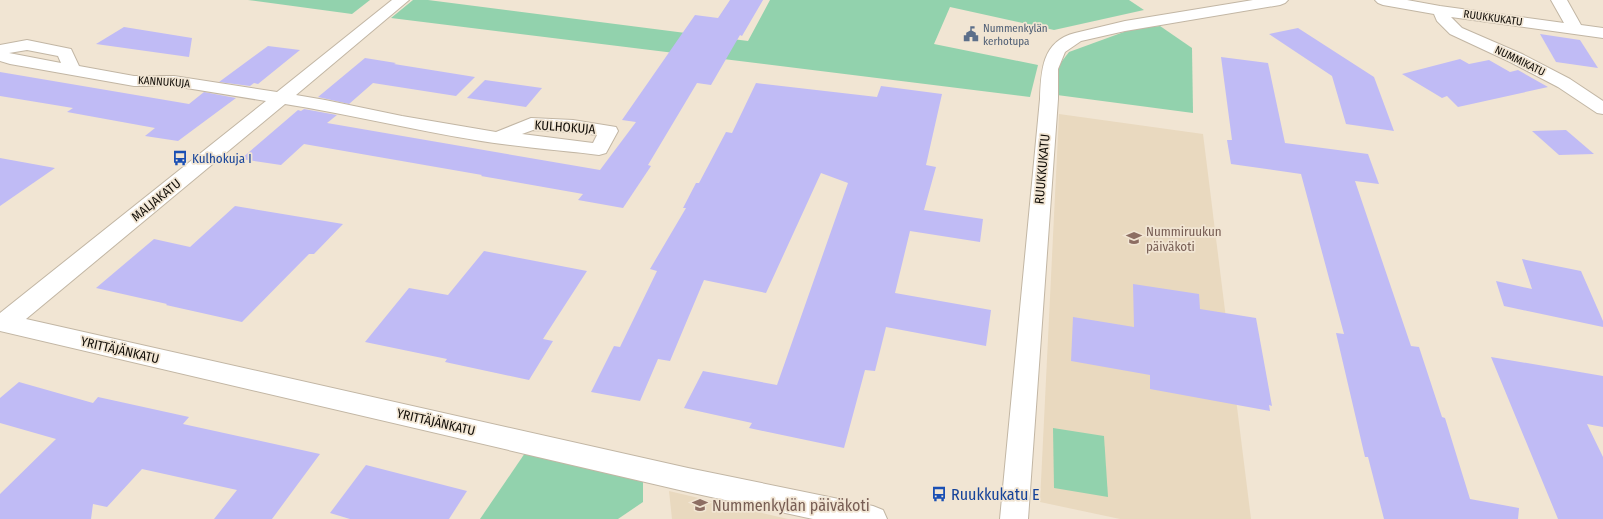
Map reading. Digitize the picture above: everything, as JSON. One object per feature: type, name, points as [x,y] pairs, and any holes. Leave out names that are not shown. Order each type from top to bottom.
[{"type":"street","name":"MALJAKATU","points":[[2,323],[401,0]]},
{"type":"street","name":"RUUKKUKATU","points":[[1014,519],[1049,99],[1048,86],[1050,69],[1058,50],[1075,38],[1118,28],[1280,0]]},
{"type":"street","name":"RUUKKUKATU","points":[[1383,0],[1440,11],[1603,33]]},
{"type":"street","points":[[1559,0],[1576,29]]},
{"type":"street","name":"NUMMIKATU","points":[[1440,11],[1443,18],[1456,31],[1516,58],[1564,83],[1603,109]]},
{"type":"street","points":[[0,50],[27,45],[65,52],[72,70]]},
{"type":"street","name":"KANNUKUJA","points":[[0,56],[134,81],[174,81],[281,98]]},
{"type":"street","name":"KULHOKUJA","points":[[281,98],[325,105],[402,122],[499,137],[599,149],[609,131],[573,126],[531,124],[499,137]]},
{"type":"street","name":"YRITTÄJÄNKATU","points":[[2,323],[688,480],[873,519]]},
{"type":"shaded area","name":"Nummiruukun päiväkoti","points":[[1059,114],[1203,134],[1251,519],[1120,519],[1040,502]]},
{"type":"shaded area","name":"Nummenkylän päiväkoti","points":[[669,491],[788,519],[672,519]]},
{"type":"green space","points":[[248,0],[370,0],[352,14]]},
{"type":"green space","points":[[413,0],[428,0],[748,41],[770,0],[1129,0],[1144,10],[1054,30],[950,7],[934,44],[1038,65],[1030,97],[391,18]]},
{"type":"green space","points":[[1160,26],[1192,48],[1193,113],[1057,95],[1056,69],[1069,52],[1132,29]]},
{"type":"green space","points":[[1053,428],[1104,436],[1108,497],[1054,488]]},
{"type":"green space","points":[[525,453],[643,479],[643,502],[618,519],[480,519]]},
{"type":"building","points":[[730,0],[763,0],[742,36],[740,35],[711,85],[697,83],[648,165],[651,166],[623,208],[578,200],[583,194],[304,144],[281,165],[241,159],[298,110],[301,111],[304,109],[337,115],[327,123],[600,170],[636,122],[622,120],[695,15],[718,18]]},
{"type":"building","points":[[124,27],[192,38],[189,57],[96,44]]},
{"type":"building","points":[[1298,28],[1374,77],[1394,131],[1346,124],[1332,76],[1269,34]]},
{"type":"building","points":[[1540,34],[1580,40],[1598,68],[1556,62]]},
{"type":"building","points":[[268,46],[300,50],[258,84],[254,83],[250,86],[219,82]]},
{"type":"building","points":[[1221,57],[1268,63],[1285,143],[1368,154],[1379,184],[1355,181],[1411,346],[1419,347],[1442,417],[1445,418],[1470,499],[1519,508],[1518,519],[1384,519],[1368,457],[1365,457],[1336,333],[1344,334],[1301,174],[1231,164],[1227,140],[1232,140]]},
{"type":"building","points":[[365,58],[475,77],[456,96],[373,83],[349,104],[318,97]]},
{"type":"building","points":[[1460,59],[1469,64],[1489,60],[1510,72],[1518,70],[1548,87],[1458,107],[1447,96],[1442,98],[1402,74]]},
{"type":"building","points":[[0,72],[189,104],[204,92],[236,98],[178,141],[145,136],[155,128],[67,112],[73,108],[0,96]]},
{"type":"building","points":[[485,80],[542,88],[526,107],[467,98]]},
{"type":"building","points":[[756,83],[877,97],[881,86],[942,94],[926,165],[936,167],[924,210],[983,219],[980,242],[910,231],[895,293],[991,310],[986,346],[886,327],[875,371],[865,370],[844,448],[749,428],[752,423],[684,408],[703,371],[777,385],[848,183],[821,173],[766,293],[704,280],[670,361],[658,359],[640,401],[591,392],[614,346],[620,347],[657,271],[650,269],[686,208],[683,208],[696,183],[699,183],[726,132],[732,133]]},
{"type":"building","points":[[1566,130],[1594,154],[1559,155],[1532,131]]},
{"type":"building","points":[[0,158],[55,168],[0,206]]},
{"type":"building","points":[[235,206],[343,224],[314,254],[309,254],[242,322],[96,288],[154,239],[190,247]]},
{"type":"building","points":[[484,251],[587,271],[543,339],[553,341],[529,380],[445,362],[447,359],[365,342],[409,288],[448,295]]},
{"type":"building","points":[[1522,259],[1581,271],[1603,321],[1603,327],[1504,306],[1496,281],[1532,289]]},
{"type":"building","points":[[1133,284],[1199,294],[1200,309],[1256,318],[1272,406],[1269,405],[1270,411],[1150,389],[1150,375],[1071,361],[1073,317],[1134,327]]},
{"type":"building","points":[[1491,357],[1603,376],[1603,427],[1587,424],[1603,457],[1603,519],[1558,519]]},
{"type":"building","points":[[19,382],[93,403],[98,397],[189,417],[183,424],[320,454],[272,519],[214,519],[237,490],[142,469],[107,507],[93,504],[91,519],[0,519],[0,494],[56,439],[0,423],[0,398]]},
{"type":"building","points":[[366,465],[467,491],[449,519],[350,519],[330,513]]},
{"type":"place","name":"Nummenkylän kerhotupa","points":[[971,34]]},
{"type":"place","name":"Kulhokuja I","points":[[180,158]]},
{"type":"place","name":"Nummiruukun päiväkoti","points":[[1134,238]]},
{"type":"place","name":"Ruukkukatu E","points":[[939,494]]},
{"type":"place","name":"Nummenkylän päiväkoti","points":[[700,505]]}]
